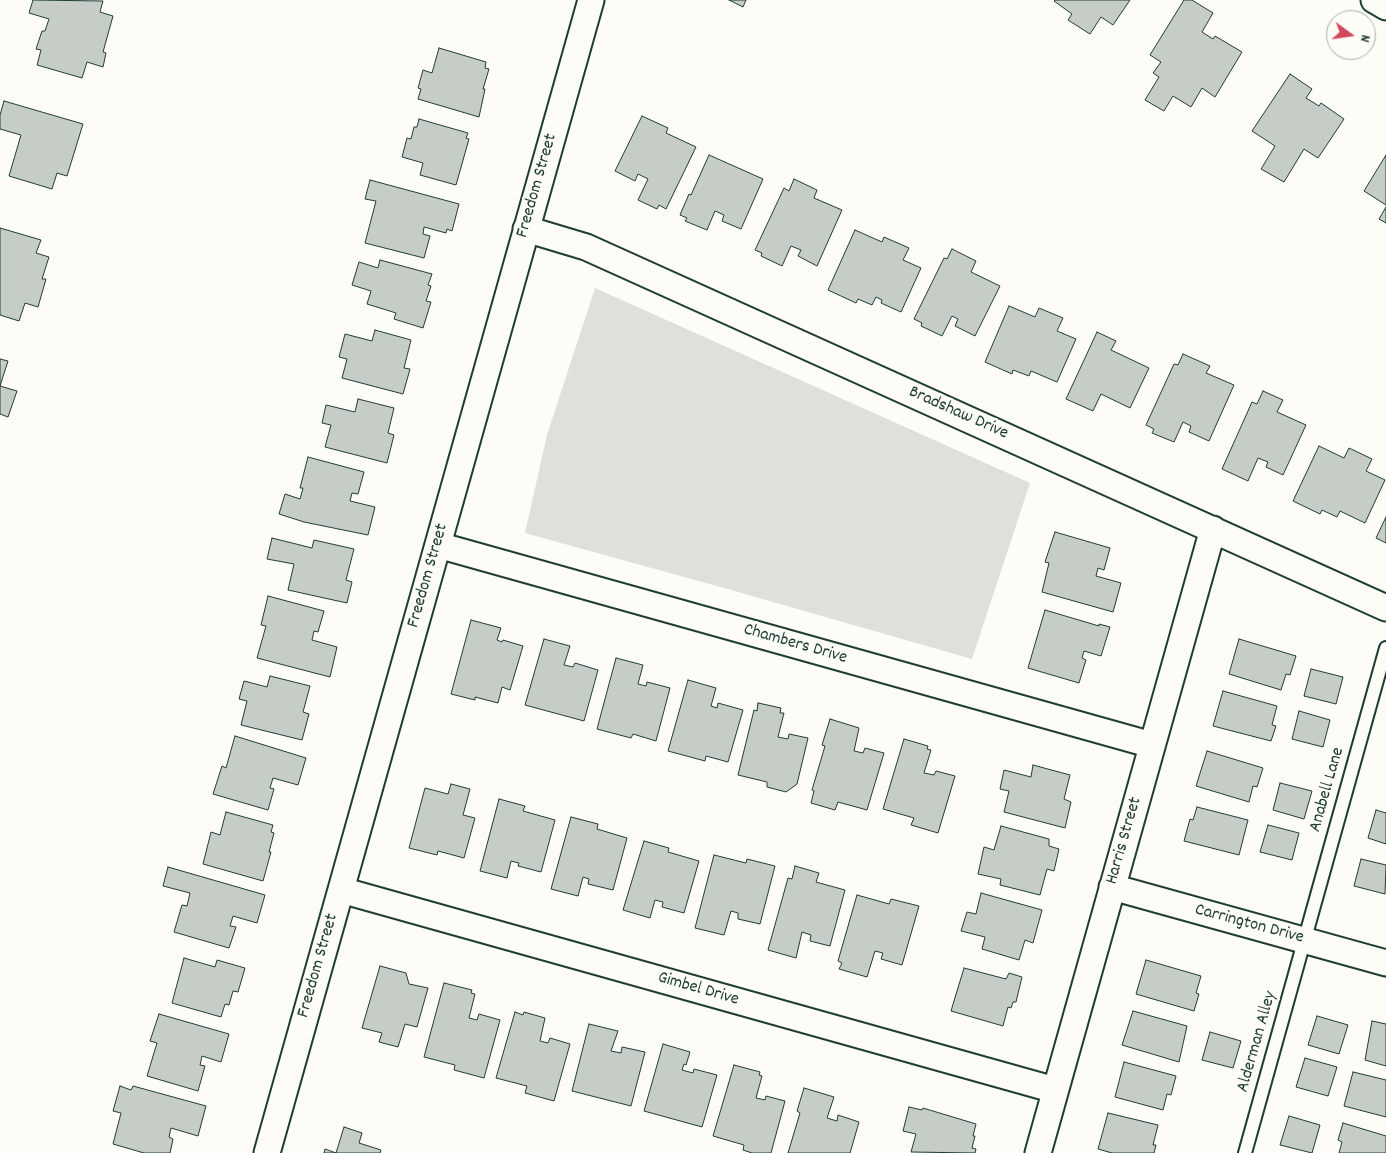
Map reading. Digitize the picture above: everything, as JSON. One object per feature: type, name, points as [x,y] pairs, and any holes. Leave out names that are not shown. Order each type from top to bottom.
[{"type":"street","name":"Freedom Street","points":[[267,1153],[591,0]]},
{"type":"street","points":[[1374,0],[1386,8]]},
{"type":"street","name":"Bradshaw Drive","points":[[526,229],[586,247],[1386,608]]},
{"type":"street","name":"Harris Street","points":[[1038,1153],[1213,529]]},
{"type":"street","name":"Chambers Drive","points":[[438,544],[1152,745]]},
{"type":"street","name":"Carrington Drive","points":[[1112,888],[1386,963]]},
{"type":"street","name":"Gimbel Drive","points":[[341,890],[1055,1090]]},
{"type":"lane","name":"Anabell Lane","points":[[1304,940],[1386,648]]},
{"type":"lane","name":"Alderman Alley","points":[[1245,1153],[1304,940]]},
{"type":"shaded area","points":[[595,288],[1030,483],[972,659],[525,533],[547,435]]},
{"type":"building","points":[[33,0],[103,1],[100,12],[113,16],[103,52],[106,53],[103,67],[87,62],[82,78],[37,65],[41,50],[36,49],[42,31],[45,31],[49,19],[29,13]]},
{"type":"building","points":[[729,0],[746,0],[743,7]]},
{"type":"building","points":[[1055,0],[1130,0],[1113,25],[1101,17],[1090,34],[1068,20],[1072,14]]},
{"type":"building","points":[[1184,0],[1192,0],[1213,13],[1202,32],[1213,39],[1215,36],[1242,52],[1215,97],[1202,88],[1191,107],[1173,96],[1164,111],[1145,100],[1159,77],[1153,73],[1161,62],[1150,55]]},
{"type":"building","points":[[439,48],[486,62],[485,68],[489,69],[483,89],[485,89],[479,117],[418,99],[421,89],[418,88],[423,70],[432,73]]},
{"type":"building","points":[[1290,74],[1312,89],[1306,98],[1319,106],[1321,103],[1344,119],[1318,158],[1304,149],[1284,182],[1261,169],[1275,146],[1252,131]]},
{"type":"building","points":[[4,101],[83,124],[67,176],[57,173],[52,189],[9,176],[21,135],[0,129],[0,115]]},
{"type":"building","points":[[642,116],[668,128],[666,133],[696,147],[666,209],[659,205],[657,209],[638,200],[648,179],[638,174],[635,181],[615,171]]},
{"type":"building","points":[[419,119],[468,133],[466,138],[469,139],[456,185],[420,175],[423,163],[402,157],[407,138],[411,139],[414,127],[417,127]]},
{"type":"building","points":[[709,155],[763,179],[741,229],[722,221],[724,215],[715,211],[707,230],[685,221],[687,218],[680,215]]},
{"type":"building","points":[[1386,155],[1386,205],[1364,191]]},
{"type":"building","points":[[794,179],[817,190],[814,198],[842,210],[817,266],[798,256],[801,250],[791,246],[782,266],[761,256],[762,253],[755,250],[784,188],[789,191]]},
{"type":"building","points":[[370,180],[459,204],[452,231],[447,229],[446,233],[424,227],[423,234],[430,236],[424,258],[365,243],[376,201],[365,199]]},
{"type":"building","points":[[1386,207],[1386,223],[1379,219]]},
{"type":"building","points":[[0,228],[41,240],[36,253],[49,257],[42,279],[46,279],[38,307],[25,303],[19,321],[0,315]]},
{"type":"building","points":[[855,230],[882,242],[884,237],[909,248],[903,260],[921,268],[901,312],[881,303],[882,300],[876,297],[872,305],[858,299],[856,303],[828,290]]},
{"type":"building","points":[[952,249],[976,261],[971,272],[1000,286],[975,336],[955,326],[958,319],[952,316],[942,336],[921,326],[922,323],[914,319],[944,258],[947,259]]},
{"type":"building","points":[[380,260],[432,274],[428,285],[431,286],[426,301],[431,302],[423,328],[394,319],[396,313],[367,304],[371,291],[352,285],[359,262],[378,268]]},
{"type":"building","points":[[1009,306],[1035,317],[1039,308],[1063,318],[1057,331],[1076,339],[1057,382],[1031,371],[1029,376],[1013,370],[1012,374],[985,362]]},
{"type":"building","points":[[375,330],[411,340],[404,368],[410,369],[403,394],[342,378],[347,359],[339,357],[345,334],[372,341]]},
{"type":"building","points":[[1097,332],[1116,341],[1111,350],[1149,368],[1130,408],[1101,394],[1093,411],[1066,399]]},
{"type":"building","points":[[1183,354],[1210,366],[1206,373],[1234,385],[1209,441],[1189,432],[1191,426],[1183,422],[1174,442],[1152,433],[1154,429],[1146,425],[1174,364],[1178,365]]},
{"type":"building","points":[[0,359],[8,361],[0,386]]},
{"type":"building","points":[[0,386],[17,391],[8,417],[0,414]]},
{"type":"building","points":[[1263,391],[1283,400],[1277,412],[1306,425],[1283,475],[1266,467],[1268,462],[1258,458],[1248,481],[1222,469],[1252,402],[1257,404]]},
{"type":"building","points":[[358,399],[394,408],[388,433],[394,435],[387,463],[325,447],[331,425],[322,423],[326,405],[355,412]]},
{"type":"building","points":[[1319,446],[1344,458],[1349,448],[1372,459],[1366,471],[1385,480],[1365,523],[1340,511],[1337,517],[1322,510],[1320,514],[1293,501]]},
{"type":"building","points":[[308,457],[364,472],[358,494],[352,493],[350,501],[375,507],[368,535],[304,522],[279,514],[285,494],[300,499],[303,488],[300,488]]},
{"type":"building","points":[[1386,517],[1386,543],[1376,538]]},
{"type":"building","points":[[1055,532],[1110,548],[1104,570],[1098,568],[1096,576],[1121,583],[1113,612],[1042,592],[1049,563],[1045,562]]},
{"type":"building","points":[[272,538],[312,548],[314,540],[354,549],[346,580],[352,582],[347,603],[288,590],[294,564],[267,559]]},
{"type":"building","points":[[268,596],[324,611],[318,632],[314,631],[312,640],[337,647],[330,677],[257,658],[266,626],[261,625]]},
{"type":"building","points":[[1045,610],[1099,626],[1099,624],[1110,627],[1101,656],[1084,651],[1082,658],[1086,660],[1079,683],[1028,668]]},
{"type":"building","points":[[471,620],[501,628],[497,640],[523,646],[510,690],[502,687],[498,703],[475,697],[475,700],[451,694]]},
{"type":"building","points":[[544,639],[570,646],[564,665],[573,667],[575,663],[598,670],[584,721],[525,705]]},
{"type":"building","points":[[1239,639],[1296,656],[1290,675],[1286,674],[1281,690],[1229,674]]},
{"type":"building","points":[[616,658],[643,665],[638,684],[646,686],[647,682],[670,688],[656,741],[633,734],[631,738],[597,729]]},
{"type":"building","points":[[1311,669],[1343,677],[1336,704],[1304,696]]},
{"type":"building","points":[[270,676],[310,686],[303,712],[309,714],[302,740],[241,725],[247,701],[239,699],[244,681],[267,687]]},
{"type":"building","points":[[688,680],[716,688],[711,706],[717,708],[718,703],[743,710],[728,762],[706,756],[705,761],[668,751]]},
{"type":"building","points":[[1223,691],[1277,706],[1272,725],[1276,726],[1271,741],[1213,726]]},
{"type":"building","points":[[758,703],[781,708],[780,713],[784,713],[778,737],[788,739],[789,734],[808,738],[797,784],[786,792],[767,787],[767,782],[738,775],[754,710],[757,711]]},
{"type":"building","points":[[1299,711],[1330,720],[1323,747],[1292,739]]},
{"type":"building","points":[[830,719],[859,728],[854,751],[863,753],[865,748],[884,753],[867,810],[838,802],[835,810],[811,803],[814,791],[812,790],[825,746],[822,745]]},
{"type":"building","points":[[235,736],[306,758],[298,785],[273,778],[270,788],[274,789],[268,810],[213,794],[222,766],[226,768]]},
{"type":"building","points":[[904,739],[928,746],[927,749],[931,750],[924,773],[934,775],[936,771],[955,776],[938,833],[911,825],[914,818],[883,809]]},
{"type":"building","points":[[1207,751],[1263,768],[1257,787],[1253,786],[1249,802],[1196,786]]},
{"type":"building","points":[[1033,765],[1070,775],[1064,799],[1071,802],[1065,828],[1004,812],[1009,791],[1000,789],[1004,770],[1031,777]]},
{"type":"building","points":[[1280,783],[1312,791],[1304,819],[1273,810]]},
{"type":"building","points":[[451,784],[470,789],[463,815],[475,818],[464,858],[438,851],[437,855],[409,848],[425,788],[448,794]]},
{"type":"building","points":[[499,799],[525,806],[523,811],[555,820],[541,872],[518,866],[519,863],[511,861],[507,878],[480,871]]},
{"type":"building","points":[[1197,807],[1248,820],[1239,855],[1184,841],[1190,819],[1193,820]]},
{"type":"building","points":[[1376,810],[1386,813],[1386,844],[1368,838]]},
{"type":"building","points":[[226,812],[273,825],[271,832],[274,833],[269,852],[271,852],[263,881],[203,864],[211,832],[220,835]]},
{"type":"building","points":[[571,817],[598,824],[597,829],[627,838],[613,890],[588,884],[589,879],[583,877],[578,896],[551,889]]},
{"type":"building","points":[[1268,825],[1299,833],[1292,860],[1260,852]]},
{"type":"building","points":[[1001,826],[1049,839],[1049,846],[1059,849],[1054,871],[1047,869],[1040,895],[1000,885],[1001,879],[978,874],[984,847],[994,850]]},
{"type":"building","points":[[644,841],[669,848],[668,852],[699,861],[684,913],[662,907],[663,902],[655,900],[650,918],[623,910]]},
{"type":"building","points":[[714,855],[746,863],[747,859],[775,866],[760,924],[738,919],[738,913],[731,911],[724,935],[695,928]]},
{"type":"building","points":[[1361,859],[1386,865],[1385,894],[1354,886]]},
{"type":"building","points":[[795,866],[819,873],[816,882],[845,890],[830,946],[810,941],[811,935],[802,932],[796,958],[768,950],[788,878],[792,879]]},
{"type":"building","points":[[168,867],[265,895],[257,923],[233,916],[230,926],[236,927],[229,948],[174,932],[182,905],[187,906],[190,893],[163,886]]},
{"type":"building","points":[[981,893],[1042,910],[1033,943],[1025,940],[1019,960],[982,949],[985,937],[961,931],[967,912],[976,914]]},
{"type":"building","points":[[857,895],[889,904],[891,899],[919,906],[902,965],[881,959],[883,953],[875,951],[867,977],[839,969],[842,963],[838,961]]},
{"type":"building","points":[[184,958],[215,967],[217,960],[245,968],[238,992],[233,991],[229,1005],[225,1004],[221,1017],[172,1003]]},
{"type":"building","points":[[1146,960],[1201,976],[1196,993],[1199,994],[1194,1011],[1136,994]]},
{"type":"building","points":[[380,966],[406,973],[409,984],[428,988],[417,1027],[405,1024],[398,1047],[379,1042],[382,1033],[362,1028]]},
{"type":"building","points":[[964,968],[1006,979],[1009,973],[1022,977],[1016,1002],[1013,1002],[1011,1008],[1008,1007],[1003,1026],[951,1011]]},
{"type":"building","points":[[444,983],[472,990],[471,993],[475,994],[469,1018],[477,1020],[479,1014],[500,1020],[484,1078],[454,1070],[455,1065],[424,1057]]},
{"type":"building","points":[[1133,1011],[1187,1026],[1179,1062],[1122,1045]]},
{"type":"building","points":[[515,1012],[523,1015],[524,1012],[545,1018],[540,1041],[548,1043],[550,1038],[570,1044],[554,1101],[525,1093],[527,1086],[496,1078]]},
{"type":"building","points":[[159,1014],[229,1034],[221,1062],[202,1056],[200,1065],[205,1066],[198,1091],[147,1076],[157,1043],[150,1041]]},
{"type":"building","points":[[1317,1016],[1348,1025],[1339,1054],[1308,1045]]},
{"type":"building","points":[[1372,1021],[1386,1024],[1386,1066],[1365,1060]]},
{"type":"building","points":[[589,1024],[618,1031],[611,1051],[621,1053],[622,1047],[645,1052],[631,1106],[572,1091]]},
{"type":"building","points":[[1210,1032],[1241,1041],[1233,1068],[1202,1060]]},
{"type":"building","points":[[663,1044],[690,1052],[686,1065],[684,1064],[682,1070],[693,1073],[694,1069],[717,1075],[702,1127],[644,1111]]},
{"type":"building","points":[[1305,1058],[1337,1067],[1328,1096],[1296,1087]]},
{"type":"building","points":[[1124,1062],[1176,1076],[1171,1095],[1167,1094],[1163,1110],[1115,1097]]},
{"type":"building","points":[[734,1065],[760,1072],[759,1075],[762,1076],[756,1098],[765,1100],[766,1096],[785,1101],[771,1153],[752,1153],[743,1150],[744,1145],[713,1136]]},
{"type":"building","points":[[1353,1072],[1386,1080],[1386,1117],[1344,1106]]},
{"type":"building","points":[[120,1086],[131,1090],[133,1086],[206,1106],[198,1136],[171,1128],[169,1137],[173,1139],[170,1153],[144,1153],[113,1144],[121,1113],[113,1111]]},
{"type":"building","points":[[804,1088],[834,1097],[827,1118],[837,1121],[838,1115],[859,1122],[850,1153],[788,1153],[800,1113],[797,1111]]},
{"type":"building","points":[[909,1107],[922,1110],[923,1108],[976,1124],[972,1148],[976,1149],[975,1153],[911,1152],[916,1134],[903,1131]]},
{"type":"building","points":[[1108,1113],[1158,1125],[1153,1145],[1156,1145],[1154,1153],[1112,1153],[1098,1149]]},
{"type":"building","points":[[1289,1116],[1320,1125],[1312,1153],[1280,1145]]},
{"type":"building","points":[[1343,1123],[1386,1136],[1386,1153],[1339,1153],[1342,1142],[1338,1140]]},
{"type":"building","points":[[344,1127],[362,1133],[359,1143],[381,1150],[380,1153],[336,1153]]},
{"type":"building","points":[[325,1149],[336,1153],[324,1153]]}]
